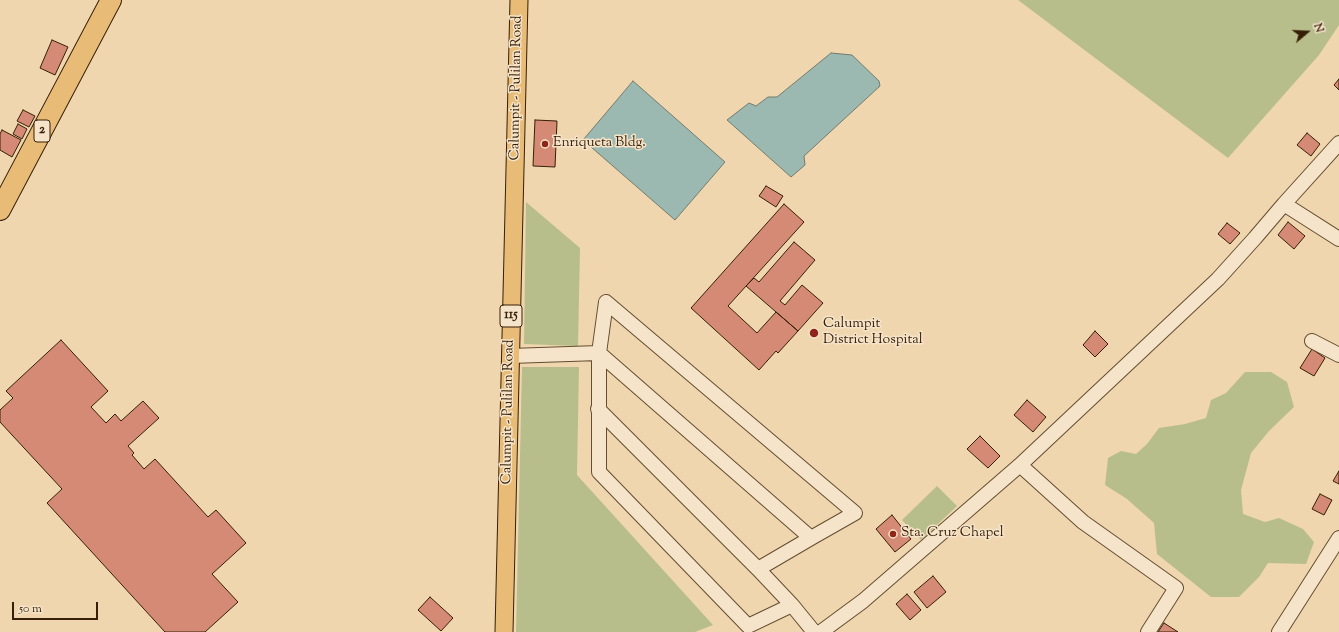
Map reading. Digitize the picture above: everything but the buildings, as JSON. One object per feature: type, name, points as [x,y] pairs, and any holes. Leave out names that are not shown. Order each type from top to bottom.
[{"type":"highway","name":"2","points":[[0,210],[111,1]]},
{"type":"main road","name":"Calumpit - Pulilan Road","points":[[504,632],[520,0]]},
{"type":"street","points":[[820,632],[863,601],[1020,465],[1218,279],[1339,143]]},
{"type":"street","points":[[1284,204],[1339,239]]},
{"type":"street","points":[[758,569],[855,513],[606,302],[599,353],[599,472],[748,626],[792,605]]},
{"type":"street","points":[[1312,341],[1339,355]]},
{"type":"street","points":[[510,356],[599,353],[812,538]]},
{"type":"street","points":[[598,409],[758,569],[792,605],[814,632]]},
{"type":"street","points":[[1020,465],[1083,522],[1176,588],[1148,632]]},
{"type":"street","points":[[1279,632],[1339,538]]},
{"type":"green space","points":[[1018,0],[1339,0],[1339,25],[1319,55],[1228,158]]},
{"type":"green space","points":[[526,202],[580,248],[578,346],[524,344]]},
{"type":"green space","points":[[522,367],[579,367],[577,475],[713,625],[695,632],[516,632]]},
{"type":"green space","points":[[1245,372],[1271,372],[1287,382],[1294,407],[1269,431],[1251,453],[1241,490],[1243,514],[1265,522],[1279,518],[1303,529],[1314,542],[1306,564],[1268,563],[1259,577],[1239,597],[1211,597],[1157,554],[1154,523],[1127,499],[1105,485],[1108,458],[1121,451],[1136,454],[1147,444],[1159,428],[1185,424],[1206,418],[1211,400],[1226,393]]},
{"type":"green space","points":[[937,486],[957,506],[921,540],[902,520]]},
{"type":"water","points":[[831,53],[852,55],[879,81],[880,86],[804,156],[805,165],[791,177],[727,120],[749,103],[756,106],[768,97],[777,97]]},
{"type":"water","points":[[633,81],[725,162],[675,220],[583,140]]},
{"type":"place","name":"Enriqueta Bldg.","points":[[545,144]]},
{"type":"place","name":"Calumpit District Hospital","points":[[814,333]]},
{"type":"place","name":"Sta. Cruz Chapel","points":[[893,534]]}]
